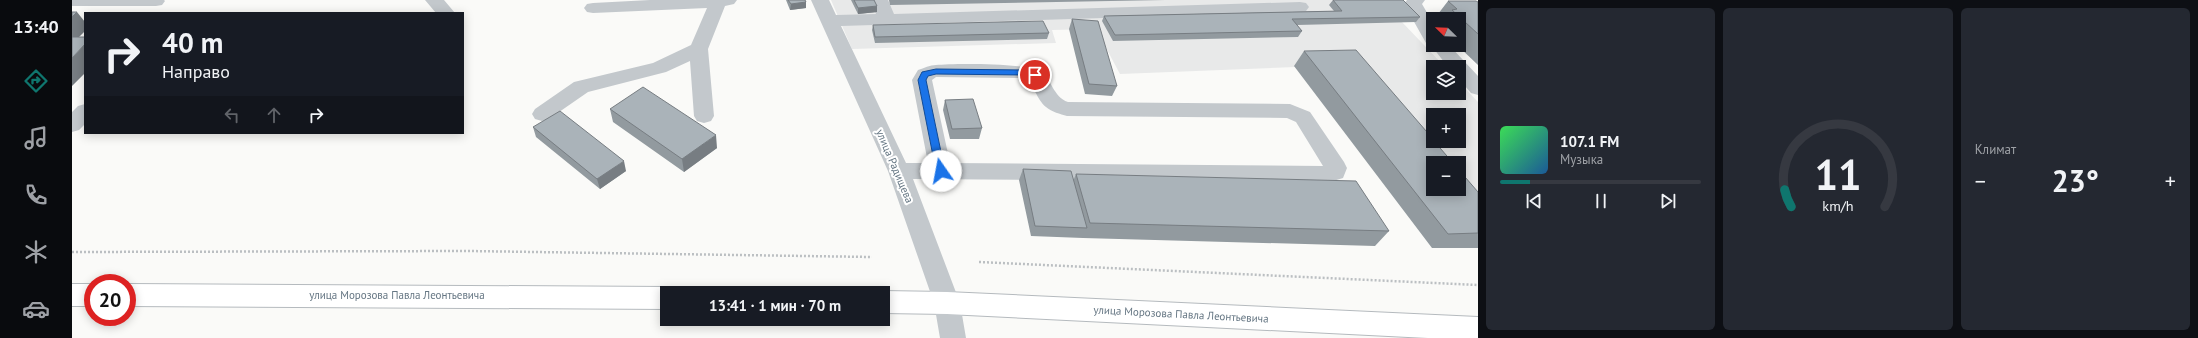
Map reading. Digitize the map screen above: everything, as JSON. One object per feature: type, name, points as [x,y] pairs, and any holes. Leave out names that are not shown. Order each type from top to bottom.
[{"type":"main road","points":[[72,295],[84,295]]},
{"type":"main road","name":"улица Морозова Павла Леонтьевича","points":[[136,295],[660,298]]},
{"type":"main road","name":"улица Морозова Павла Леонтьевича","points":[[890,302],[947,303],[1478,329]]},
{"type":"street","points":[[434,0],[445,12]]},
{"type":"street","name":"улица Радищева","points":[[820,0],[899,171],[947,303],[953,338]]},
{"type":"street","points":[[879,0],[888,20]]},
{"type":"street","points":[[1416,0],[1413,4],[1426,27]]},
{"type":"street","points":[[72,1],[154,5]]},
{"type":"street","points":[[593,8],[723,1],[699,49],[704,116]]},
{"type":"street","points":[[830,21],[1300,7]]},
{"type":"street","points":[[542,114],[581,86],[659,68],[699,49]]},
{"type":"street","points":[[1445,52],[1453,60]]},
{"type":"street","points":[[899,171],[1330,174],[1335,172],[1336,168],[1303,118],[1290,111],[1067,110],[1057,107],[1049,100],[1040,81],[1035,75],[1024,72],[936,71],[925,74],[922,80],[941,171]]},
{"type":"street","points":[[1466,75],[1478,88]]},
{"type":"street","points":[[72,125],[84,112]]},
{"type":"path","points":[[72,252],[468,251],[872,257]]},
{"type":"path","points":[[979,262],[1478,285]]},
{"type":"shaded area","points":[[831,0],[1389,0],[1401,21],[1426,47],[1426,52],[1431,52],[1438,60],[1426,60],[1426,100],[1466,100],[1466,89],[1478,102],[1478,225],[1463,196],[1466,196],[1466,156],[1427,156],[1346,65],[1120,74],[1096,29],[1052,30],[1056,43],[852,49]]},
{"type":"building","points":[[788,0],[805,0],[806,2],[791,4]]},
{"type":"building","points":[[854,0],[874,0],[877,6],[858,8]]},
{"type":"building","points":[[1333,0],[1403,0],[1420,17],[1292,19],[1302,31],[1115,35],[1104,16],[1342,11]]},
{"type":"building","points":[[1448,1],[1478,2],[1478,34],[1466,23],[1466,12],[1454,12],[1452,10],[1457,9]]},
{"type":"building","points":[[72,12],[77,12],[72,17]]},
{"type":"building","points":[[1072,19],[1098,21],[1117,86],[1089,84]]},
{"type":"building","points":[[1043,21],[1049,33],[875,37],[873,25]]},
{"type":"building","points":[[72,37],[84,37],[84,45],[72,58]]},
{"type":"building","points":[[1356,50],[1426,131],[1426,148],[1440,148],[1447,156],[1426,156],[1426,196],[1466,196],[1466,178],[1478,192],[1478,233],[1448,234],[1304,51]]},
{"type":"building","points":[[643,87],[716,135],[682,159],[610,109]]},
{"type":"building","points":[[973,99],[982,128],[952,129],[945,100]]},
{"type":"building","points":[[560,111],[624,161],[597,179],[533,127]]},
{"type":"building","points":[[1023,169],[1071,171],[1087,228],[1035,226]]},
{"type":"building","points":[[1076,174],[1356,181],[1389,231],[1090,223]]},
{"type":"route","points":[[941,171],[922,80],[925,74],[936,71],[1024,72],[1035,75]]}]
